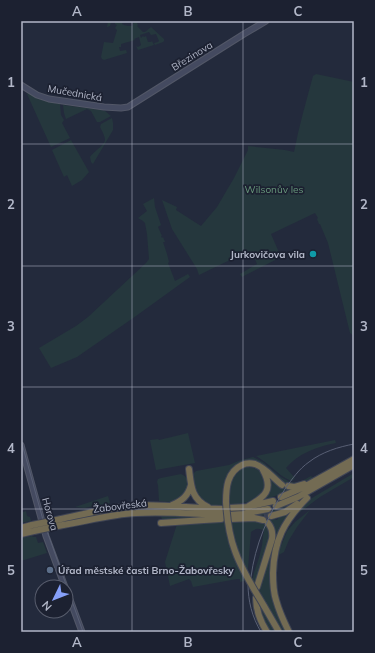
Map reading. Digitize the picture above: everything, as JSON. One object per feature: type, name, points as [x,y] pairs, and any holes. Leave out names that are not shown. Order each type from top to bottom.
[{"type":"highway","points":[[281,497],[302,488],[354,459]]},
{"type":"highway","points":[[279,632],[241,566],[235,552],[226,513],[227,484],[233,471],[248,463],[255,464],[262,468],[285,486],[294,487],[321,478]]},
{"type":"highway","name":"Žabovřeská","points":[[21,528],[33,528],[62,522],[111,508],[131,505],[211,508],[226,513],[247,506],[274,503],[298,497],[354,466]]},
{"type":"highway","points":[[247,506],[262,498],[268,488],[268,479],[262,468]]},
{"type":"highway","points":[[189,469],[193,493],[197,500],[203,505],[211,508]]},
{"type":"highway","points":[[161,523],[216,519],[226,513],[251,518],[266,519],[285,512],[326,485],[335,476]]},
{"type":"highway","points":[[167,506],[180,502],[186,497],[191,485]]},
{"type":"highway","points":[[289,632],[278,608],[274,594],[274,559],[277,543],[283,529],[293,512],[307,498]]},
{"type":"highway","name":"Žabovřeská","points":[[62,522],[154,512],[196,514],[249,513],[268,509]]},
{"type":"highway","points":[[196,514],[216,519]]},
{"type":"highway","points":[[257,587],[272,539],[272,530],[266,519]]},
{"type":"highway","name":"Žabovřeská","points":[[21,534],[33,528]]},
{"type":"highway","points":[[256,598],[258,615],[267,632]]},
{"type":"street","name":"Březinova","points":[[128,107],[266,21]]},
{"type":"street","name":"Mučednická","points":[[21,85],[49,99],[104,107],[128,107]]},
{"type":"street","name":"Horova","points":[[21,445],[46,536],[63,579]]},
{"type":"street","name":"Horova","points":[[74,610],[82,632]]},
{"type":"green space","points":[[108,21],[123,22],[123,25],[132,26],[133,21],[140,21],[137,23],[137,26],[143,32],[151,27],[164,39],[164,41],[155,45],[154,43],[159,41],[156,34],[151,35],[149,32],[140,35],[141,38],[146,36],[148,42],[152,41],[154,45],[138,50],[136,46],[138,47],[141,45],[139,37],[134,39],[135,40],[121,44],[121,47],[119,47],[120,51],[126,50],[127,53],[104,60],[101,57],[104,42],[113,43],[117,30],[115,28],[117,25],[115,22],[111,22],[110,26],[107,27]]},
{"type":"green space","name":"Wilsonův les","points":[[316,74],[354,82],[354,336],[350,333],[328,243],[315,213],[271,234],[281,257],[242,277],[240,274],[257,264],[252,252],[239,259],[232,259],[199,275],[197,269],[172,229],[162,200],[177,207],[176,210],[201,226],[217,207],[234,178],[248,150],[248,146],[294,152],[300,123],[313,76]]},
{"type":"green space","points":[[28,93],[42,100],[60,104],[61,115],[64,120],[62,123],[70,138],[51,147],[27,94]]},
{"type":"green space","points":[[63,105],[101,110],[105,111],[111,116],[97,122],[91,111],[87,109],[66,119]]},
{"type":"green space","points":[[112,118],[113,130],[93,164],[90,157],[105,140],[100,127],[101,124]]},
{"type":"green space","points":[[71,140],[89,172],[82,180],[72,186],[67,175],[64,177],[52,150]]},
{"type":"green space","points":[[154,198],[155,207],[161,225],[158,227],[165,242],[163,242],[169,262],[168,263],[175,281],[188,274],[190,277],[77,357],[51,368],[39,348],[88,317],[149,259],[145,223],[138,218],[147,211],[143,204]]},
{"type":"green space","points":[[188,433],[195,463],[156,470],[150,440],[159,440]]},
{"type":"green space","points":[[335,440],[336,443],[308,451],[296,458],[286,468],[295,478],[292,481],[283,477],[256,456]]},
{"type":"green space","points":[[253,457],[263,462],[281,477],[290,482],[298,483],[311,476],[313,478],[303,482],[289,485],[279,480],[262,464],[258,462],[247,462],[239,464],[229,471],[226,477],[223,505],[208,505],[200,500],[193,484],[193,474],[196,471],[229,465]]},
{"type":"green space","points":[[246,467],[257,470],[264,475],[264,491],[254,500],[229,505],[229,487],[231,482],[240,470]]},
{"type":"green space","points":[[354,473],[354,477],[320,497],[292,518],[302,505]]},
{"type":"green space","points":[[181,474],[187,478],[188,481],[188,487],[184,497],[172,502],[159,501],[158,479]]},
{"type":"green space","points":[[271,478],[281,486],[292,489],[263,500]]},
{"type":"green space","points":[[108,496],[110,503],[84,508],[75,507]]},
{"type":"green space","points":[[304,497],[291,508],[283,511],[268,515],[242,517],[280,508]]},
{"type":"green space","points":[[310,510],[297,527],[284,552],[277,556],[287,531],[295,522]]},
{"type":"green space","points":[[26,511],[27,516],[30,517],[31,521],[21,523],[21,513]]},
{"type":"green space","points":[[290,512],[285,521],[271,583],[287,632],[282,632],[267,605],[262,608],[276,632],[270,632],[260,613],[258,603],[258,593],[262,575],[275,538],[274,528],[268,519],[275,518],[276,520],[278,517]]},
{"type":"green space","points":[[161,516],[205,518],[162,520]]},
{"type":"green space","points":[[205,521],[258,521],[265,523],[271,531],[254,593],[254,601],[252,594],[252,581],[262,548],[264,531],[259,529],[251,532],[248,568],[244,581],[240,582],[240,579],[237,579],[193,587],[189,579],[170,586],[165,562],[177,524]]},
{"type":"green space","points":[[32,536],[36,537],[38,543],[43,542],[47,553],[21,561],[21,538]]},
{"type":"tunnel","points":[[264,517],[271,516]]},
{"type":"tram line","points":[[21,440],[43,520],[83,632]]},
{"type":"tram line","points":[[251,577],[256,553],[263,531],[279,499],[293,478],[305,465],[319,455],[336,448],[354,444]]},
{"type":"tram line","points":[[248,584],[251,609],[261,632]]},
{"type":"place","name":"Jurkovičova vila","points":[[313,254]]},
{"type":"place","name":"Úřad městské časti Brno-Žabovřesky","points":[[50,570]]}]
